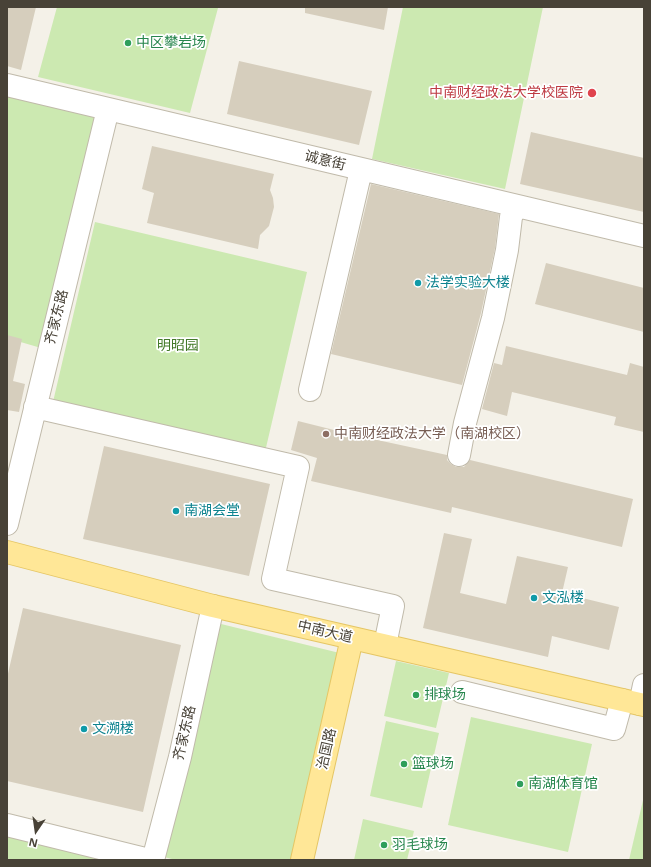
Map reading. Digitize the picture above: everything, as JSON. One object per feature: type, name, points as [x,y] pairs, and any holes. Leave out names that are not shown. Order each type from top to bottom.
[{"type":"main road","name":"中南大道","points":[[7,552],[213,606],[352,638],[638,699]]},
{"type":"main road","name":"治国路","points":[[302,860],[352,638]]},
{"type":"street","name":"诚意街","points":[[7,85],[644,236]]},
{"type":"street","name":"齐家东路","points":[[7,524],[108,109]]},
{"type":"street","points":[[310,390],[361,170]]},
{"type":"street","points":[[459,455],[465,423],[493,318],[507,250],[511,217],[516,206]]},
{"type":"street","points":[[36,407],[298,467],[273,579],[393,606],[386,645]]},
{"type":"street","name":"齐家东路","points":[[153,860],[180,757],[213,606]]},
{"type":"street","points":[[462,692],[614,729],[638,699]]},
{"type":"street","points":[[7,825],[149,860]]},
{"type":"green space","name":"中区攀岩场","points":[[57,7],[218,8],[190,113],[38,77]]},
{"type":"green space","points":[[403,7],[543,7],[505,189],[372,159]]},
{"type":"green space","points":[[7,93],[98,114],[41,348],[7,338]]},
{"type":"green space","name":"明昭园","points":[[95,222],[307,272],[261,469],[49,419]]},
{"type":"green space","points":[[217,623],[356,657],[310,860],[176,860],[164,857]]},
{"type":"green space","name":"排球场","points":[[396,661],[449,673],[436,728],[384,716]]},
{"type":"green space","name":"南湖体育馆","points":[[471,717],[592,744],[568,852],[448,825]]},
{"type":"green space","name":"篮球场","points":[[386,721],[439,733],[422,808],[370,796]]},
{"type":"green space","points":[[644,796],[644,860],[629,860]]},
{"type":"green space","name":"羽毛球场","points":[[363,819],[414,831],[407,860],[354,860]]},
{"type":"green space","points":[[7,835],[100,860],[7,860]]},
{"type":"building","points":[[7,7],[36,7],[21,70],[7,66]]},
{"type":"building","points":[[305,7],[388,7],[384,30],[305,13]]},
{"type":"building","points":[[239,61],[372,91],[359,145],[227,114]]},
{"type":"building","points":[[531,132],[644,158],[644,212],[520,184]]},
{"type":"building","points":[[152,146],[274,174],[270,190],[274,207],[269,226],[260,235],[258,249],[147,223],[154,193],[142,189]]},
{"type":"building","name":"法学实验大楼","points":[[371,184],[499,214],[495,248],[481,313],[462,385],[331,354]]},
{"type":"building","points":[[546,263],[644,288],[644,332],[535,304]]},
{"type":"building","points":[[7,335],[22,339],[13,381],[25,384],[19,412],[7,410]]},
{"type":"building","points":[[506,346],[627,375],[630,363],[644,367],[644,432],[614,425],[616,417],[512,392],[507,416],[482,409],[494,363],[502,365]]},
{"type":"building","points":[[298,421],[447,455],[447,460],[456,467],[464,467],[470,460],[633,499],[622,547],[452,507],[451,513],[311,481],[317,458],[291,450]]},
{"type":"building","name":"南湖会堂","points":[[104,446],[270,484],[249,576],[83,539]]},
{"type":"building","name":"文泓楼","points":[[444,533],[472,539],[460,593],[506,604],[517,556],[568,567],[562,593],[619,607],[609,650],[552,636],[548,657],[423,628]]},
{"type":"building","name":"文溯楼","points":[[23,608],[181,645],[143,812],[7,781],[7,678]]},
{"type":"place","name":"中区攀岩场","points":[[128,43]]},
{"type":"place","name":"中南财经政法大学校医院","points":[[592,93]]},
{"type":"place","name":"法学实验大楼","points":[[418,283]]},
{"type":"place","name":"中南财经政法大学（南湖校区）","points":[[326,434]]},
{"type":"place","name":"南湖会堂","points":[[176,511]]},
{"type":"place","name":"文泓楼","points":[[534,598]]},
{"type":"place","name":"排球场","points":[[416,695]]},
{"type":"place","name":"文溯楼","points":[[84,729]]},
{"type":"place","name":"篮球场","points":[[404,764]]},
{"type":"place","name":"南湖体育馆","points":[[520,784]]},
{"type":"place","name":"羽毛球场","points":[[384,845]]}]
